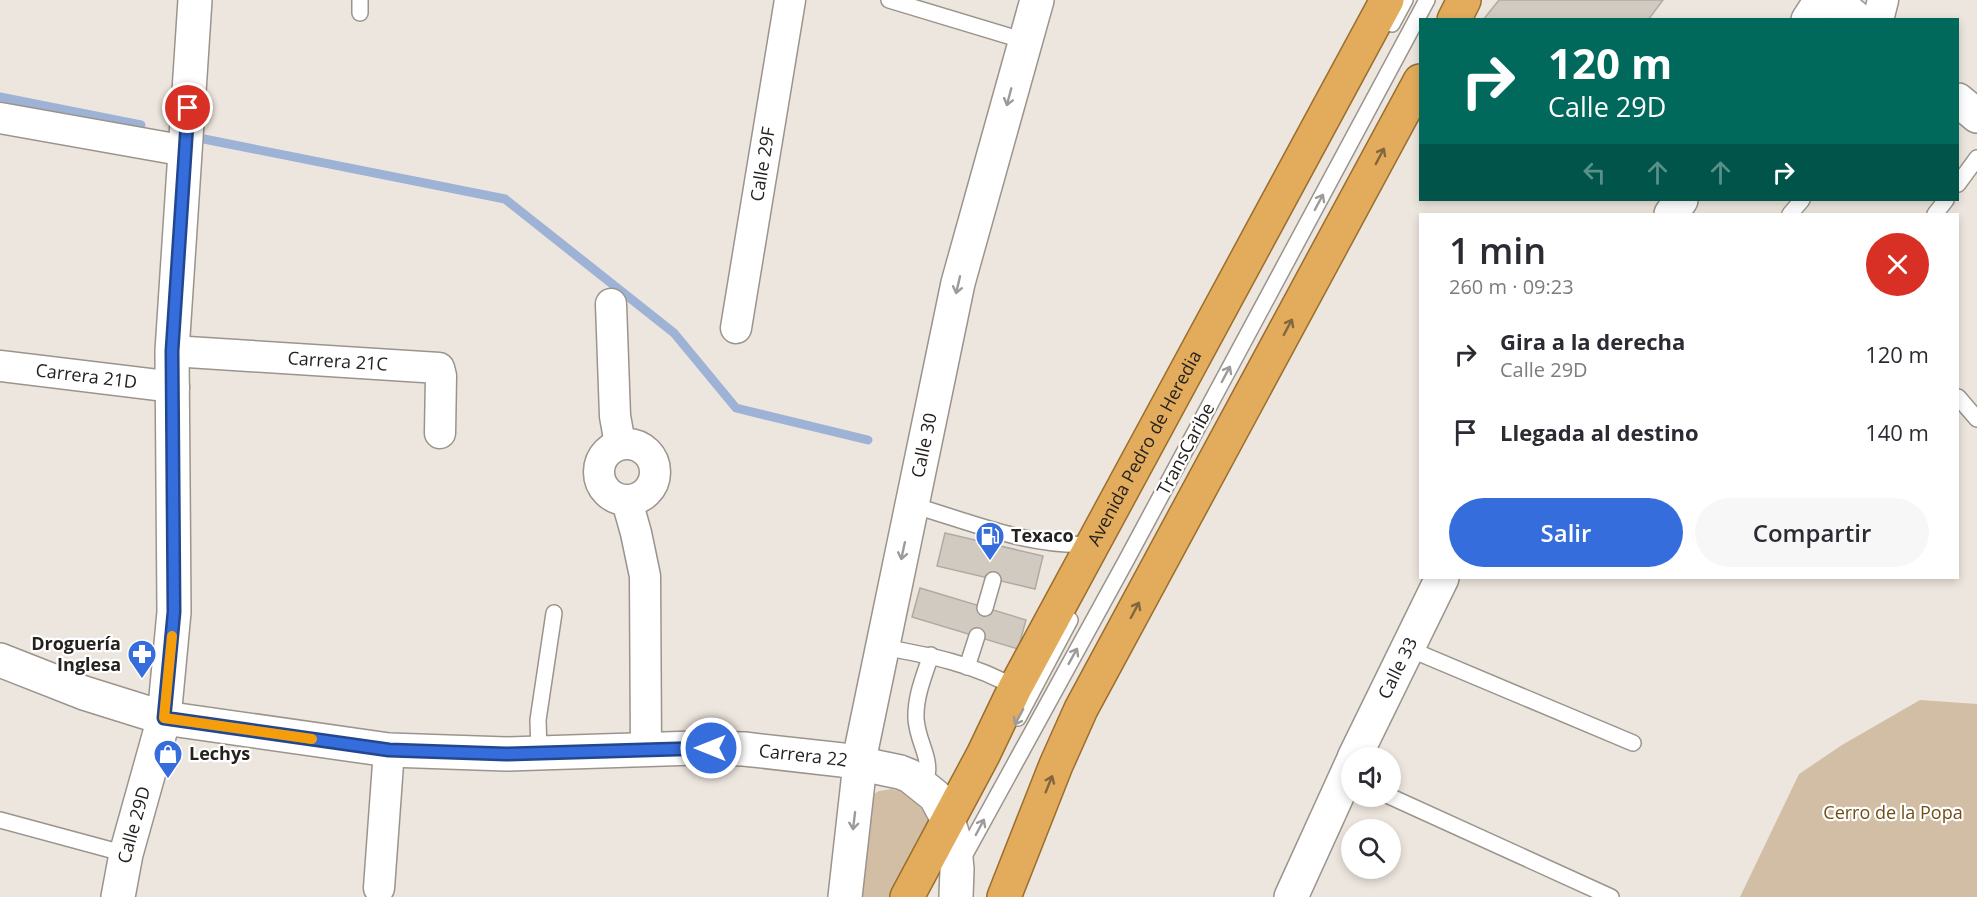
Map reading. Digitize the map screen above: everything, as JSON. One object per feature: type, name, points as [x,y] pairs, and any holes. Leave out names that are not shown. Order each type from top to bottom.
[{"type":"highway","name":"Avenida Pedro de Heredia","points":[[907,897],[951,865],[983,755],[1015,688],[1387,0]]},
{"type":"highway","points":[[1455,18],[1464,0]]},
{"type":"highway","points":[[1004,897],[1056,765],[1081,710],[1419,83]]},
{"type":"street","name":"Calle 29D","points":[[118,897],[126,854],[164,718],[174,612],[172,351],[195,0]]},
{"type":"street","name":"Calle 29F","points":[[736,328],[790,0]]},
{"type":"street","name":"Calle 30","points":[[845,897],[860,763],[958,283],[1037,0]]},
{"type":"street","points":[[1809,18],[1821,0]]},
{"type":"street","points":[[1834,0],[1856,18]]},
{"type":"street","points":[[1878,18],[1883,0]]},
{"type":"street","points":[[1959,101],[1977,116]]},
{"type":"street","points":[[0,118],[186,151]]},
{"type":"street","points":[[611,304],[615,416],[620,444]]},
{"type":"street","name":"Carrera 21C","points":[[172,351],[439,368],[441,376],[440,433]]},
{"type":"street","name":"Carrera 21D","points":[[0,366],[174,387]]},
{"type":"street","points":[[620,444],[634,444],[646,450],[654,462],[655,476],[650,489],[640,497],[627,501],[613,497],[603,488],[598,475],[600,461],[608,450],[620,444]]},
{"type":"street","points":[[627,501],[645,576],[646,750]]},
{"type":"street","name":"Calle 33","points":[[1361,747],[1442,579]]},
{"type":"street","name":"Carrera 22","points":[[0,660],[84,693],[164,718],[389,750],[506,754],[695,748],[744,749],[793,753],[860,763],[910,776],[935,796],[951,865]]},
{"type":"street","points":[[378,888],[389,750]]},
{"type":"street","name":"Calle 33","points":[[1291,897],[1341,790]]},
{"type":"lane","points":[[889,0],[1025,41]]},
{"type":"lane","points":[[1382,42],[1405,0]]},
{"type":"lane","name":"TransCaribe","points":[[923,897],[951,865],[1132,549],[1427,0]]},
{"type":"lane","points":[[1959,183],[1977,158]]},
{"type":"lane","points":[[1791,213],[1801,201]]},
{"type":"lane","points":[[1936,213],[1945,201]]},
{"type":"lane","points":[[1959,398],[1977,419]]},
{"type":"lane","points":[[912,505],[1005,540],[1092,544]]},
{"type":"lane","points":[[985,608],[993,580]]},
{"type":"lane","name":"TransCaribe","points":[[951,865],[1076,609]]},
{"type":"lane","points":[[539,753],[538,720],[554,613]]},
{"type":"lane","points":[[967,667],[977,636]]},
{"type":"lane","points":[[883,646],[967,667],[1015,688]]},
{"type":"lane","points":[[1407,648],[1633,743]]},
{"type":"lane","points":[[925,787],[929,772],[916,721],[916,704],[930,656]]},
{"type":"lane","points":[[1401,801],[1611,897]]},
{"type":"lane","points":[[0,820],[126,854]]},
{"type":"green space","name":"Cerro de la Popa","points":[[1920,700],[1977,704],[1977,897],[1740,897],[1799,774],[1842,745]]},
{"type":"green space","points":[[892,789],[912,798],[932,827],[896,897],[858,897],[872,795],[879,791]]},
{"type":"building","points":[[1499,0],[1663,0],[1650,18],[1485,18]]},
{"type":"building","name":"Texaco","points":[[945,533],[1043,556],[1035,589],[937,566]]},
{"type":"building","points":[[920,588],[1026,620],[1018,649],[912,617]]},
{"type":"waterway","points":[[0,97],[141,125]]},
{"type":"waterway","points":[[204,139],[505,199],[674,333],[736,408],[868,440]]},
{"type":"slow traffic","points":[[172,636],[164,718],[312,739]]},
{"type":"place","name":"Texaco","points":[[990,562]]},
{"type":"place","name":"Droguería Inglesa","points":[[142,680]]},
{"type":"place","name":"Lechys","points":[[168,780]]},
{"type":"route","points":[[188,108],[172,351],[174,612],[164,718],[389,750],[506,754],[711,748]]}]
